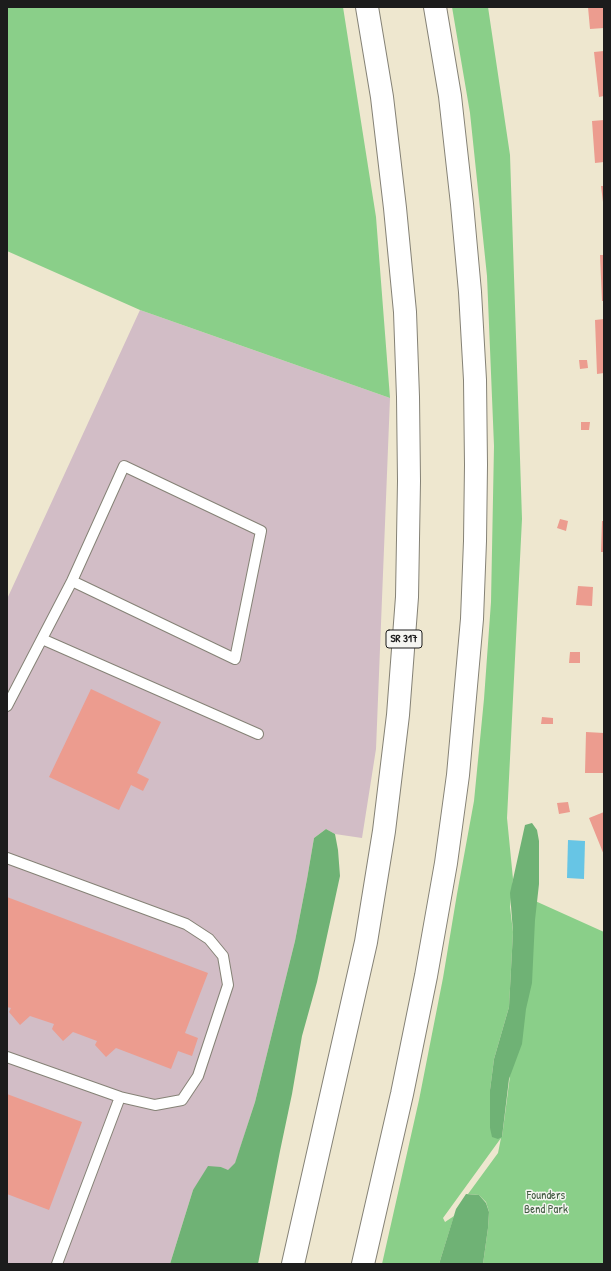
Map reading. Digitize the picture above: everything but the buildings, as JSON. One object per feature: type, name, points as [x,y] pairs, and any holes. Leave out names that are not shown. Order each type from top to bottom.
[{"type":"main road","name":"SR 317","points":[[293,1264],[366,942],[384,831],[398,715],[407,597],[409,466],[405,312],[382,97],[367,7]]},
{"type":"main road","points":[[362,1264],[402,1094],[426,976],[446,863],[458,775],[472,619],[476,457],[475,380],[470,292],[450,96],[435,7]]},
{"type":"lane","points":[[7,706],[72,582],[124,466],[260,531],[235,659],[72,582]]},
{"type":"lane","points":[[42,639],[258,734]]},
{"type":"lane","points":[[7,858],[186,924],[209,939],[223,956],[228,985],[198,1076],[182,1100],[156,1105],[120,1097],[7,1057]]},
{"type":"lane","points":[[57,1264],[120,1097]]},
{"type":"shaded area","points":[[140,310],[390,398],[376,749],[362,838],[335,834],[326,829],[314,838],[295,941],[255,1102],[235,1164],[228,1171],[221,1167],[193,1190],[170,1264],[7,1264],[7,599]]},
{"type":"green space","points":[[7,7],[343,7],[376,217],[390,398],[140,310],[7,251]]},
{"type":"green space","name":"Founders Bend Park","points":[[452,7],[488,7],[510,155],[522,519],[507,818],[513,879],[510,907],[513,932],[509,1007],[494,1059],[490,1090],[490,1128],[502,1137],[533,900],[604,932],[604,1264],[483,1264],[489,1212],[486,1202],[479,1195],[468,1194],[498,1153],[501,1138],[443,1218],[445,1222],[454,1216],[439,1264],[382,1264],[419,1100],[443,978],[474,801],[484,699],[491,602],[494,446],[487,276],[470,113]]},
{"type":"green space","points":[[532,823],[537,830],[539,841],[539,884],[535,920],[532,983],[526,1009],[522,1044],[509,1079],[502,1137],[498,1139],[492,1137],[490,1128],[490,1090],[494,1059],[509,1007],[513,932],[510,893],[525,825]]},
{"type":"green space","points":[[326,829],[335,834],[340,876],[317,982],[302,1036],[258,1264],[170,1264],[193,1190],[208,1166],[221,1167],[228,1170],[235,1163],[255,1102],[295,941],[314,838]]},
{"type":"green space","points":[[466,1194],[479,1195],[486,1203],[489,1212],[483,1264],[439,1264],[456,1209]]},
{"type":"water","points":[[568,840],[585,841],[584,879],[567,878]]}]
